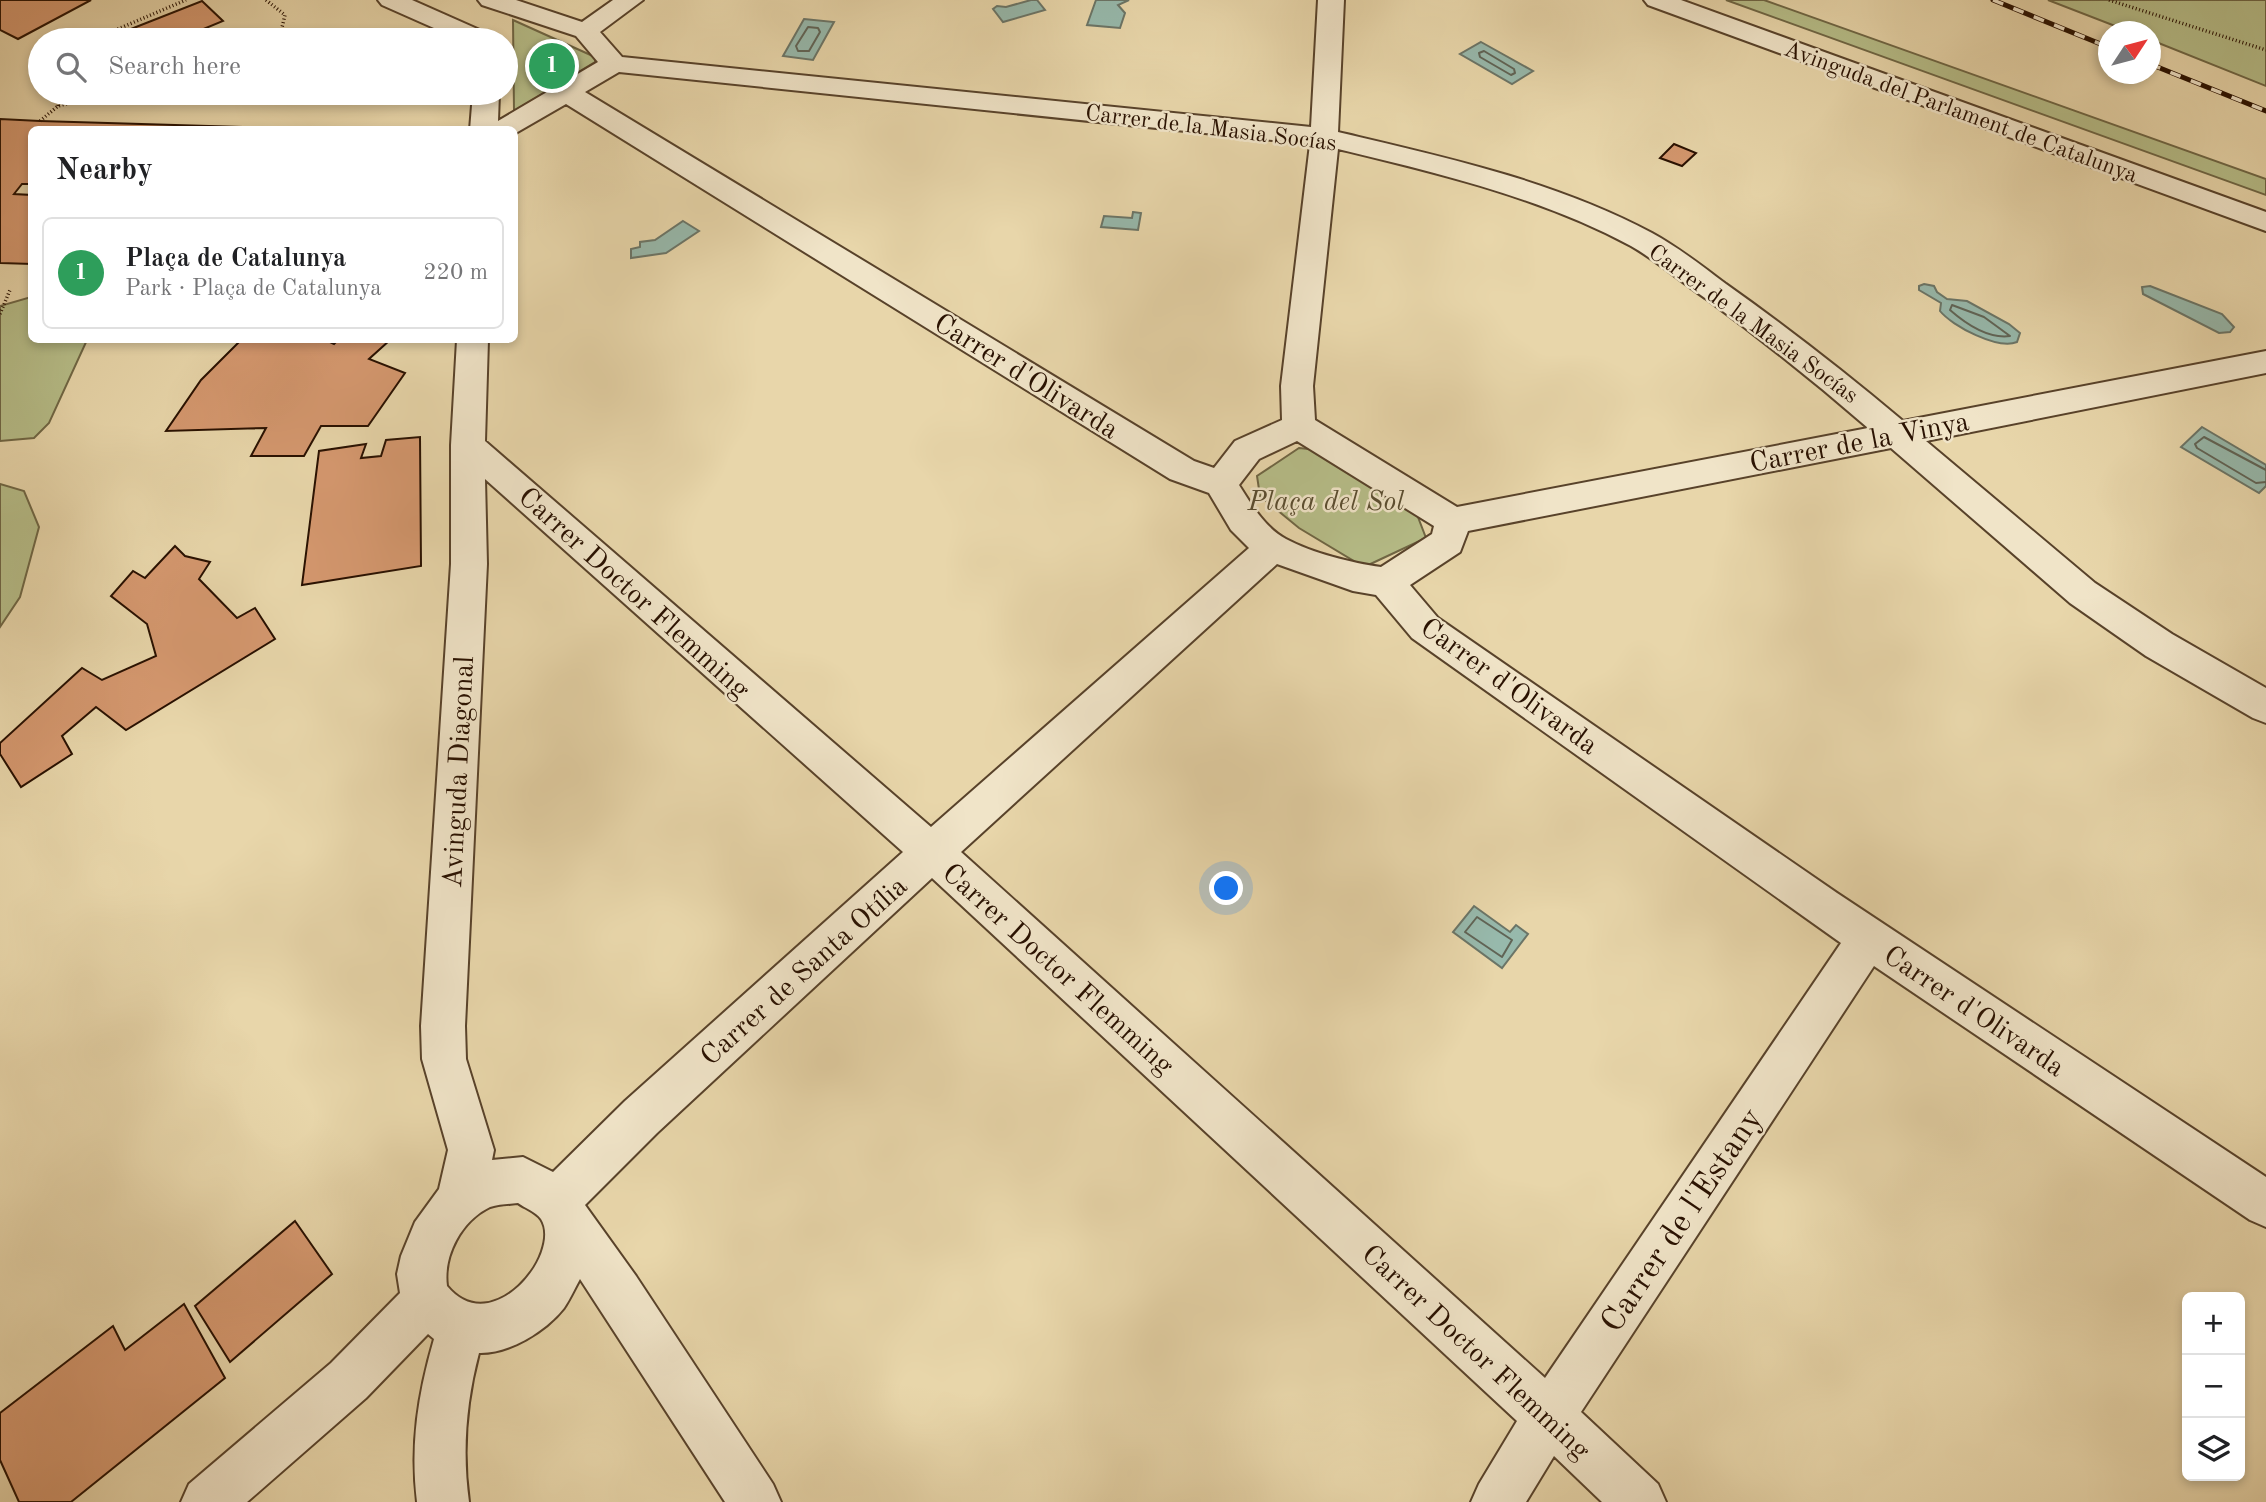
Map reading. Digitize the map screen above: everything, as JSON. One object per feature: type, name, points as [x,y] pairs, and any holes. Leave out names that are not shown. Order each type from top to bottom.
[{"type":"street","points":[[391,0],[455,28]]},
{"type":"street","points":[[490,28],[491,0],[585,30],[614,64],[509,126]]},
{"type":"street","points":[[585,30],[630,0]]},
{"type":"street","points":[[1299,426],[1297,386],[1323,165],[1332,0]]},
{"type":"street","name":"Avinguda del Parlament de Catalunya","points":[[1657,0],[2266,222]]},
{"type":"street","name":"Carrer de la Masia Socías","points":[[614,64],[1323,137],[1436,163],[1532,193],[1640,239],[1763,324],[1898,433],[1929,463],[2061,576],[2171,653],[2266,707]]},
{"type":"street","name":"Carrer d'Olivarda","points":[[567,93],[1182,470],[1221,484]]},
{"type":"street","points":[[484,126],[485,105]]},
{"type":"street","name":"Avinguda Diagonal","points":[[460,1199],[471,1150],[444,1059],[443,1026],[469,564],[468,445],[472,343]]},
{"type":"street","name":"Carrer de la Vinya","points":[[1453,521],[2266,362]]},
{"type":"street","points":[[1299,426],[1453,521],[1448,542],[1386,582],[1353,578],[1272,548],[1243,521],[1221,484],[1247,450],[1299,426]]},
{"type":"street","name":"Carrer Doctor Flemming","points":[[468,445],[932,852],[1495,1366],[1640,1502]]},
{"type":"street","name":"Carrer de Santa Otília","points":[[561,1209],[578,1181],[651,1107],[1272,548]]},
{"type":"street","name":"Carrer d'Olivarda","points":[[1386,582],[1425,628],[1868,939],[2266,1204]]},
{"type":"street","name":"Carrer de l'Estany","points":[[1497,1502],[1548,1418],[1868,939]]},
{"type":"street","points":[[443,1502],[438,1462],[446,1379],[444,1314],[422,1274],[427,1247],[440,1221],[460,1199],[481,1187],[502,1181],[523,1180],[541,1186],[561,1209],[755,1502]]},
{"type":"street","points":[[207,1502],[359,1373],[390,1342],[444,1314],[489,1330],[519,1319],[544,1297],[562,1270],[568,1244],[561,1209]]},
{"type":"path","points":[[120,28],[186,0]]},
{"type":"path","points":[[266,0],[285,15],[282,28]]},
{"type":"path","points":[[2109,0],[2266,50]]},
{"type":"path","points":[[40,121],[62,105]]},
{"type":"path","points":[[0,314],[10,290]]},
{"type":"green space","points":[[1726,0],[1764,0],[2266,179],[2266,195]]},
{"type":"green space","points":[[2048,0],[2266,0],[2266,86],[2161,44],[2161,21],[2102,21]]},
{"type":"green space","points":[[513,20],[595,57],[595,62],[514,111],[514,105],[518,105],[518,28],[513,28]]},
{"type":"green space","points":[[28,298],[28,343],[86,343],[49,423],[34,438],[0,441],[0,306]]},
{"type":"green space","name":"Plaça del Sol","points":[[1299,448],[1318,450],[1416,512],[1426,538],[1364,567],[1299,528],[1260,496],[1257,476]]},
{"type":"green space","points":[[0,484],[24,491],[39,527],[20,597],[0,627]]},
{"type":"water","points":[[1037,0],[1045,10],[1003,22],[993,9],[997,6],[1006,7]]},
{"type":"water","points":[[1096,0],[1129,0],[1118,5],[1125,13],[1120,28],[1087,25]]},
{"type":"water","points":[[804,19],[834,22],[813,60],[783,56]]},
{"type":"water","points":[[1481,42],[1533,71],[1512,84],[1460,54]]},
{"type":"water","points":[[1133,212],[1141,213],[1138,230],[1101,227],[1104,216],[1132,218]]},
{"type":"water","points":[[683,221],[699,231],[666,253],[631,258],[631,249],[640,247],[640,242],[655,240]]},
{"type":"water","points":[[1919,286],[1934,286],[1937,292],[1947,299],[1967,301],[2009,324],[2020,333],[2017,342],[2009,344],[1987,340],[1954,323],[1940,311],[1941,303],[1919,290]]},
{"type":"water","points":[[2150,286],[2222,314],[2234,327],[2230,332],[2219,333],[2143,294],[2142,287]]},
{"type":"water","points":[[2202,427],[2266,465],[2266,486],[2259,493],[2181,447]]},
{"type":"water","points":[[1474,906],[1510,932],[1516,925],[1528,934],[1502,968],[1453,932]]},
{"type":"building","points":[[0,0],[91,0],[39,28],[28,28],[28,34],[18,39],[0,30]]},
{"type":"building","points":[[202,1],[223,21],[206,28],[133,28]]},
{"type":"building","points":[[0,119],[208,126],[28,126],[28,184],[22,184],[14,194],[28,195],[28,264],[0,263]]},
{"type":"building","points":[[1674,144],[1696,153],[1682,166],[1660,158]]},
{"type":"building","points":[[238,343],[387,343],[369,359],[405,373],[368,426],[321,426],[304,456],[251,456],[266,428],[166,431],[201,380]]},
{"type":"building","points":[[420,437],[421,566],[302,585],[319,451],[366,444],[361,458],[381,456],[386,440]]},
{"type":"building","points":[[175,546],[185,556],[210,562],[199,579],[237,618],[255,608],[275,639],[126,730],[96,707],[62,736],[72,754],[21,787],[0,754],[0,743],[82,668],[102,680],[156,656],[147,624],[111,596],[133,571],[145,578]]},
{"type":"building","points":[[295,1221],[332,1274],[230,1362],[195,1306]]},
{"type":"building","points":[[184,1304],[225,1378],[71,1502],[19,1502],[0,1460],[0,1413],[113,1326],[125,1350]]},
{"type":"railway","points":[[1993,0],[2098,43]]},
{"type":"railway","points":[[2161,68],[2266,111]]},
{"type":"place","name":"Plaça de Catalunya","points":[[552,66]]}]
